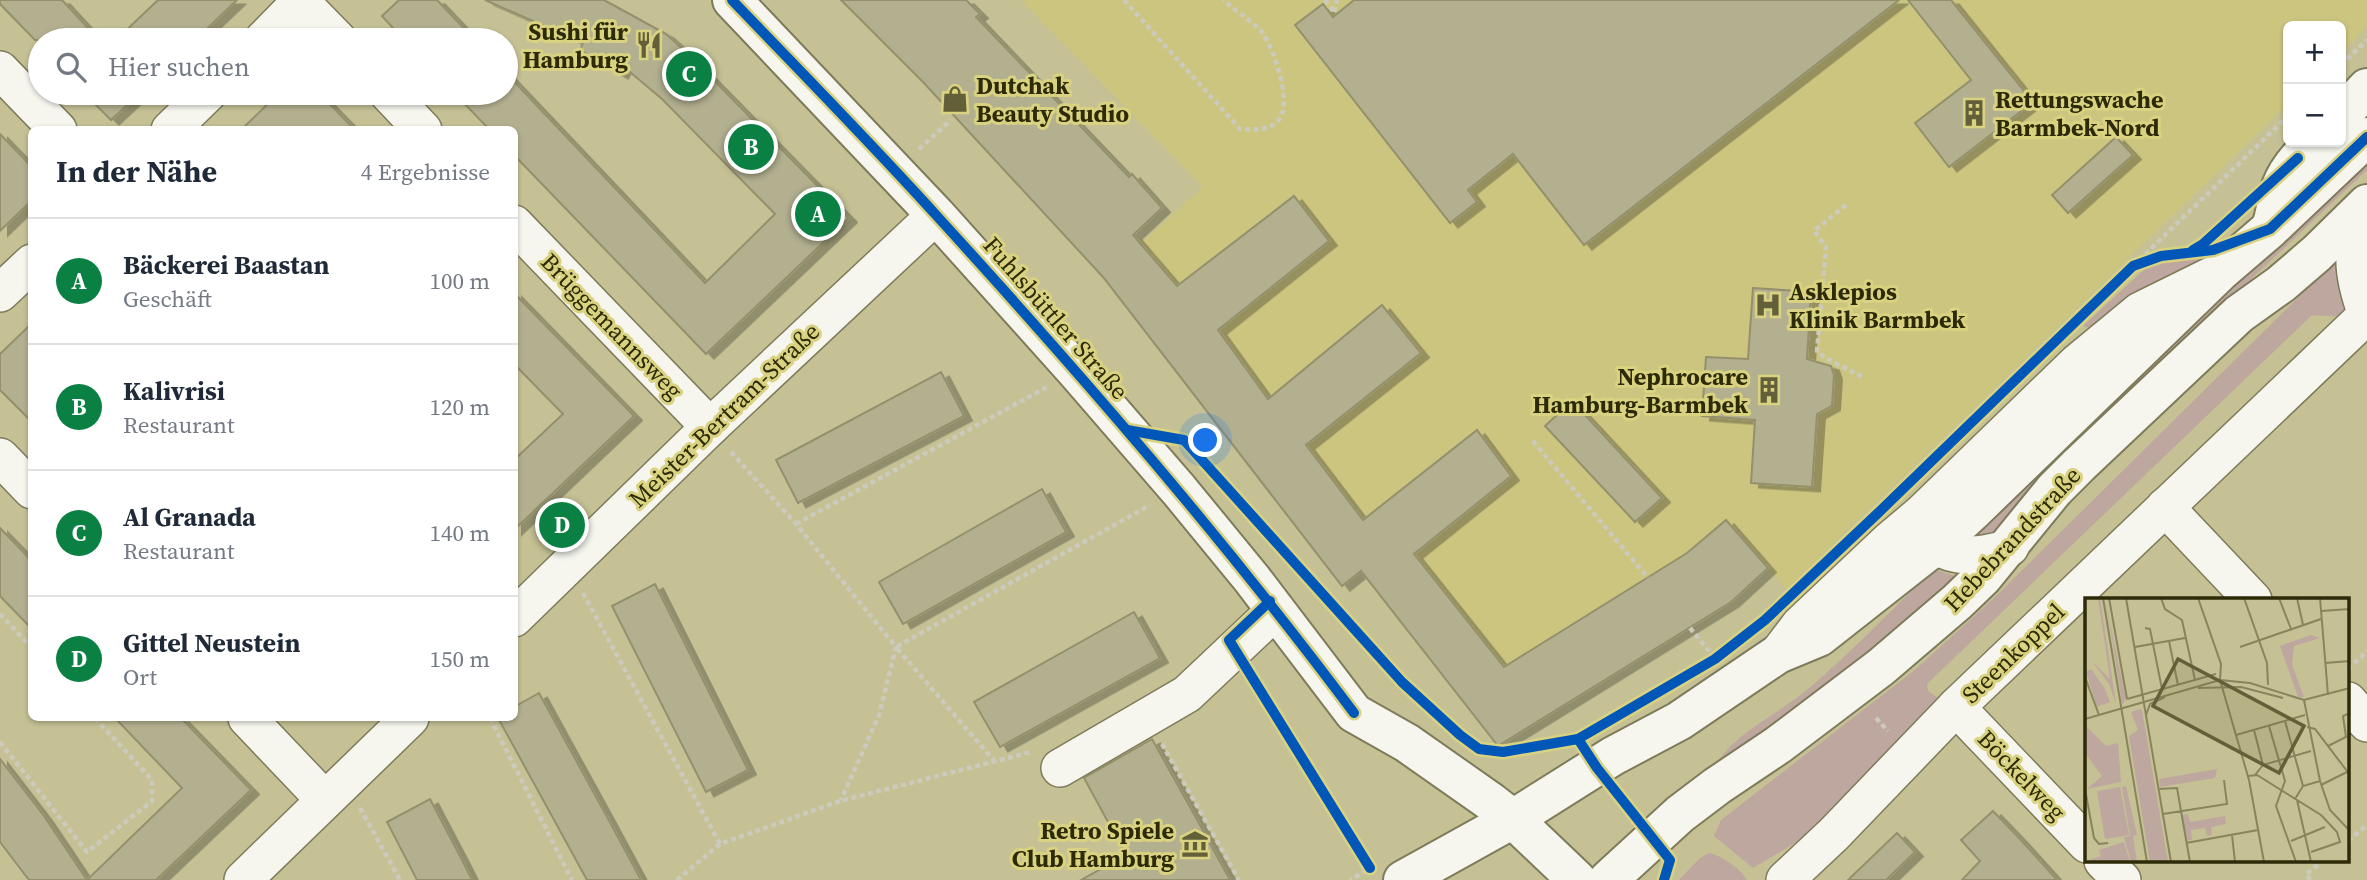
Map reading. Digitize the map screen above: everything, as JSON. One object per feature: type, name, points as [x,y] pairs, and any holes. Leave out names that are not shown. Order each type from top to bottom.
[{"type":"main road","name":"Fuhlsbüttler Straße","points":[[732,0],[936,215],[1179,489],[1354,713],[1407,743],[1513,819],[1577,880]]},
{"type":"main road","points":[[2346,110],[2367,89]]},
{"type":"main road","name":"Hebebrandstraße","points":[[1403,880],[1513,819],[1613,756],[1679,721],[1789,639],[1819,637],[1928,530],[2270,229],[2367,137]]},
{"type":"main road","points":[[2270,229],[2286,176],[2309,147]]},
{"type":"main road","name":"Hebebrandstraße","points":[[1608,880],[1680,814],[1778,746],[1881,667],[1957,602],[2010,547],[2054,490],[2090,455],[2239,314],[2281,284],[2367,205]]},
{"type":"street","points":[[275,28],[302,1],[327,28]]},
{"type":"street","points":[[0,70],[28,99]]},
{"type":"street","points":[[34,105],[54,126]]},
{"type":"street","points":[[174,126],[196,105]]},
{"type":"street","points":[[399,105],[419,126]]},
{"type":"street","name":"Steenkoppel","points":[[1785,880],[1834,834],[1956,707],[2367,315],[2357,283],[2354,261],[2359,226],[2367,205]]},
{"type":"street","name":"Meister-Bertram-Straße","points":[[518,609],[569,566],[709,427],[936,215]]},
{"type":"street","name":"Brüggemannsweg","points":[[518,228],[709,427]]},
{"type":"street","points":[[0,293],[28,267]]},
{"type":"street","points":[[0,457],[28,487]]},
{"type":"street","points":[[2165,507],[2251,598]]},
{"type":"street","points":[[1928,530],[1951,552],[1972,557],[1988,555],[2010,547]]},
{"type":"street","points":[[1049,759],[1148,719],[1187,694],[1276,610]]},
{"type":"street","points":[[2350,703],[2367,723]]},
{"type":"street","name":"Böckelweg","points":[[1956,707],[2085,842]]},
{"type":"street","points":[[251,721],[335,790]]},
{"type":"street","points":[[243,880],[407,721]]},
{"type":"street","points":[[2104,862],[2122,880]]},
{"type":"path","points":[[1124,0],[1240,129],[1265,128],[1275,124],[1283,115],[1285,103],[1279,73],[1269,43],[1260,30],[1223,0]]},
{"type":"path","points":[[1325,0],[1334,12],[1337,0]]},
{"type":"path","points":[[2346,60],[2367,40]]},
{"type":"path","points":[[896,172],[951,120]]},
{"type":"path","points":[[2133,266],[2283,121]]},
{"type":"path","points":[[1846,205],[1814,231],[1826,247],[1817,351],[1864,378]]},
{"type":"path","points":[[2133,266],[2161,256]]},
{"type":"path","points":[[796,524],[1076,371]]},
{"type":"path","points":[[709,427],[796,524],[896,647],[995,762]]},
{"type":"path","points":[[1533,441],[1648,578]]},
{"type":"path","points":[[841,801],[879,715],[896,647],[1179,489]]},
{"type":"path","points":[[569,566],[720,844]]},
{"type":"path","points":[[0,614],[28,645]]},
{"type":"path","points":[[1690,628],[1715,659]]},
{"type":"path","points":[[1235,649],[1370,868],[1350,880]]},
{"type":"path","points":[[2350,667],[2367,651]]},
{"type":"path","points":[[1148,719],[1239,880]]},
{"type":"path","points":[[0,742],[87,852],[152,800],[152,780],[98,721]]},
{"type":"path","points":[[492,721],[572,880]]},
{"type":"path","points":[[677,880],[720,844],[841,801],[995,762],[1049,759]]},
{"type":"path","points":[[335,790],[400,880]]},
{"type":"path","points":[[2350,839],[2367,825]]},
{"type":"path","points":[[2310,880],[2306,874],[2322,862]]},
{"type":"shaded area","name":"Asklepios Klinik Barmbek","points":[[1021,0],[2367,0],[2367,26],[2346,49],[2346,21],[2283,21],[2283,109],[1786,589],[1768,568],[1731,602],[1498,747],[1361,572],[1342,586],[1103,277],[1203,187]]},
{"type":"shaded area","points":[[2367,157],[2367,170],[2126,397],[2120,389]]},
{"type":"shaded area","points":[[2206,257],[2098,330],[2083,326],[2146,268],[2166,258]]},
{"type":"shaded area","points":[[2342,260],[2351,310],[2343,317],[2312,315],[1927,684],[1928,691],[1943,701],[1807,836],[1753,868],[1714,836],[1721,820],[1916,669],[1993,599],[2332,264]]},
{"type":"shaded area","points":[[2093,417],[2098,425],[1999,533],[1981,541],[1971,535]]},
{"type":"shaded area","points":[[1934,569],[1963,579],[1865,660],[1713,769],[1732,745],[1756,725],[1796,699],[1824,675]]},
{"type":"shaded area","points":[[1709,853],[1730,863],[1747,880],[1679,880],[1699,859]]},
{"type":"building","points":[[0,0],[62,0],[88,28],[28,28],[28,33],[0,4]]},
{"type":"building","points":[[158,0],[237,0],[208,28],[129,28]]},
{"type":"building","points":[[399,0],[437,0],[464,28],[393,28],[382,16]]},
{"type":"building","points":[[485,0],[604,0],[666,34],[849,218],[706,354],[518,159],[518,126],[486,126],[466,105],[518,105],[518,86],[705,283],[775,214],[662,99],[624,67],[620,74],[580,50],[583,43]]},
{"type":"building","points":[[841,0],[966,0],[980,14],[976,17],[1129,177],[1132,174],[1162,208],[1133,235],[1177,286],[1294,196],[1329,241],[1218,330],[1268,399],[1382,305],[1421,353],[1306,445],[1363,520],[1477,430],[1511,476],[1414,554],[1504,667],[1687,553],[1726,520],[1768,568],[1731,602],[1498,746],[1361,571],[1342,586],[1103,277],[923,82]]},
{"type":"building","points":[[1354,0],[1899,0],[1584,245],[1513,154],[1468,190],[1477,202],[1450,223],[1295,25],[1323,4],[1333,17]]},
{"type":"building","name":"Rettungswache Barmbek-Nord","points":[[1908,0],[1951,0],[2033,102],[1949,167],[1915,123],[1971,80]]},
{"type":"building","points":[[96,105],[127,105],[111,120]]},
{"type":"building","points":[[267,105],[331,105],[351,126],[245,126]]},
{"type":"building","points":[[0,134],[28,163],[28,204],[0,231]]},
{"type":"building","points":[[2116,137],[2133,155],[2068,213],[2052,195]]},
{"type":"building","name":"Nephrocare Hamburg-Barmbek","points":[[1753,288],[1811,292],[1807,359],[1831,366],[1834,375],[1832,406],[1817,414],[1812,487],[1751,483],[1755,420],[1702,416],[1706,357],[1748,359]]},
{"type":"building","points":[[518,297],[634,416],[518,526],[518,456],[563,414],[518,368]]},
{"type":"building","points":[[28,327],[28,418],[0,390],[0,354]]},
{"type":"building","points":[[941,372],[964,416],[798,503],[776,460]]},
{"type":"building","points":[[1572,401],[1662,498],[1635,522],[1545,426]]},
{"type":"building","points":[[1042,489],[1066,532],[903,624],[879,582]]},
{"type":"building","points":[[0,528],[28,557],[28,625],[0,596]]},
{"type":"building","points":[[655,584],[748,770],[706,792],[612,606]]},
{"type":"building","points":[[1134,612],[1160,658],[1000,747],[974,702]]},
{"type":"building","points":[[539,693],[641,880],[587,880],[500,721],[518,721],[518,705]]},
{"type":"building","points":[[118,721],[184,721],[251,790],[156,880],[87,880],[182,788]]},
{"type":"building","points":[[1152,739],[1230,880],[1081,880],[1126,855],[1084,778]]},
{"type":"building","points":[[0,759],[44,816],[87,880],[29,880],[0,842]]},
{"type":"building","points":[[430,799],[472,880],[417,880],[387,822]]},
{"type":"building","points":[[1993,811],[2057,880],[1962,880],[1980,861],[1961,840]]},
{"type":"building","points":[[1897,833],[1915,852],[1886,880],[1848,880]]},
{"type":"cycle path","points":[[732,0],[911,188],[1098,397],[1203,521],[1354,713]]},
{"type":"cycle path","points":[[1578,739],[1715,659],[1765,620],[2133,266],[2161,256],[2213,250],[2270,229],[2367,137]]},
{"type":"cycle path","points":[[2193,250],[2298,158]]},
{"type":"cycle path","points":[[1127,430],[1184,440],[1402,682],[1479,749],[1503,752],[1578,739],[1597,768],[1670,860],[1664,880]]},
{"type":"cycle path","points":[[1270,601],[1229,640],[1370,868]]},
{"type":"place","name":"Sushi für Hamburg","points":[[649,45]]},
{"type":"place","name":"Al Granada","points":[[689,74]]},
{"type":"place","name":"Dutchak Beauty Studio","points":[[955,99]]},
{"type":"place","name":"Rettungswache Barmbek-Nord","points":[[1974,113]]},
{"type":"place","name":"Kalivrisi","points":[[751,147]]},
{"type":"place","name":"Bäckerei Baastan","points":[[818,214]]},
{"type":"place","name":"Asklepios Klinik Barmbek","points":[[1768,305]]},
{"type":"place","name":"Nephrocare Hamburg-Barmbek","points":[[1769,390]]},
{"type":"place","name":"Gittel Neustein","points":[[562,525]]},
{"type":"place","name":"Retro Spiele Club Hamburg","points":[[1195,844]]}]
